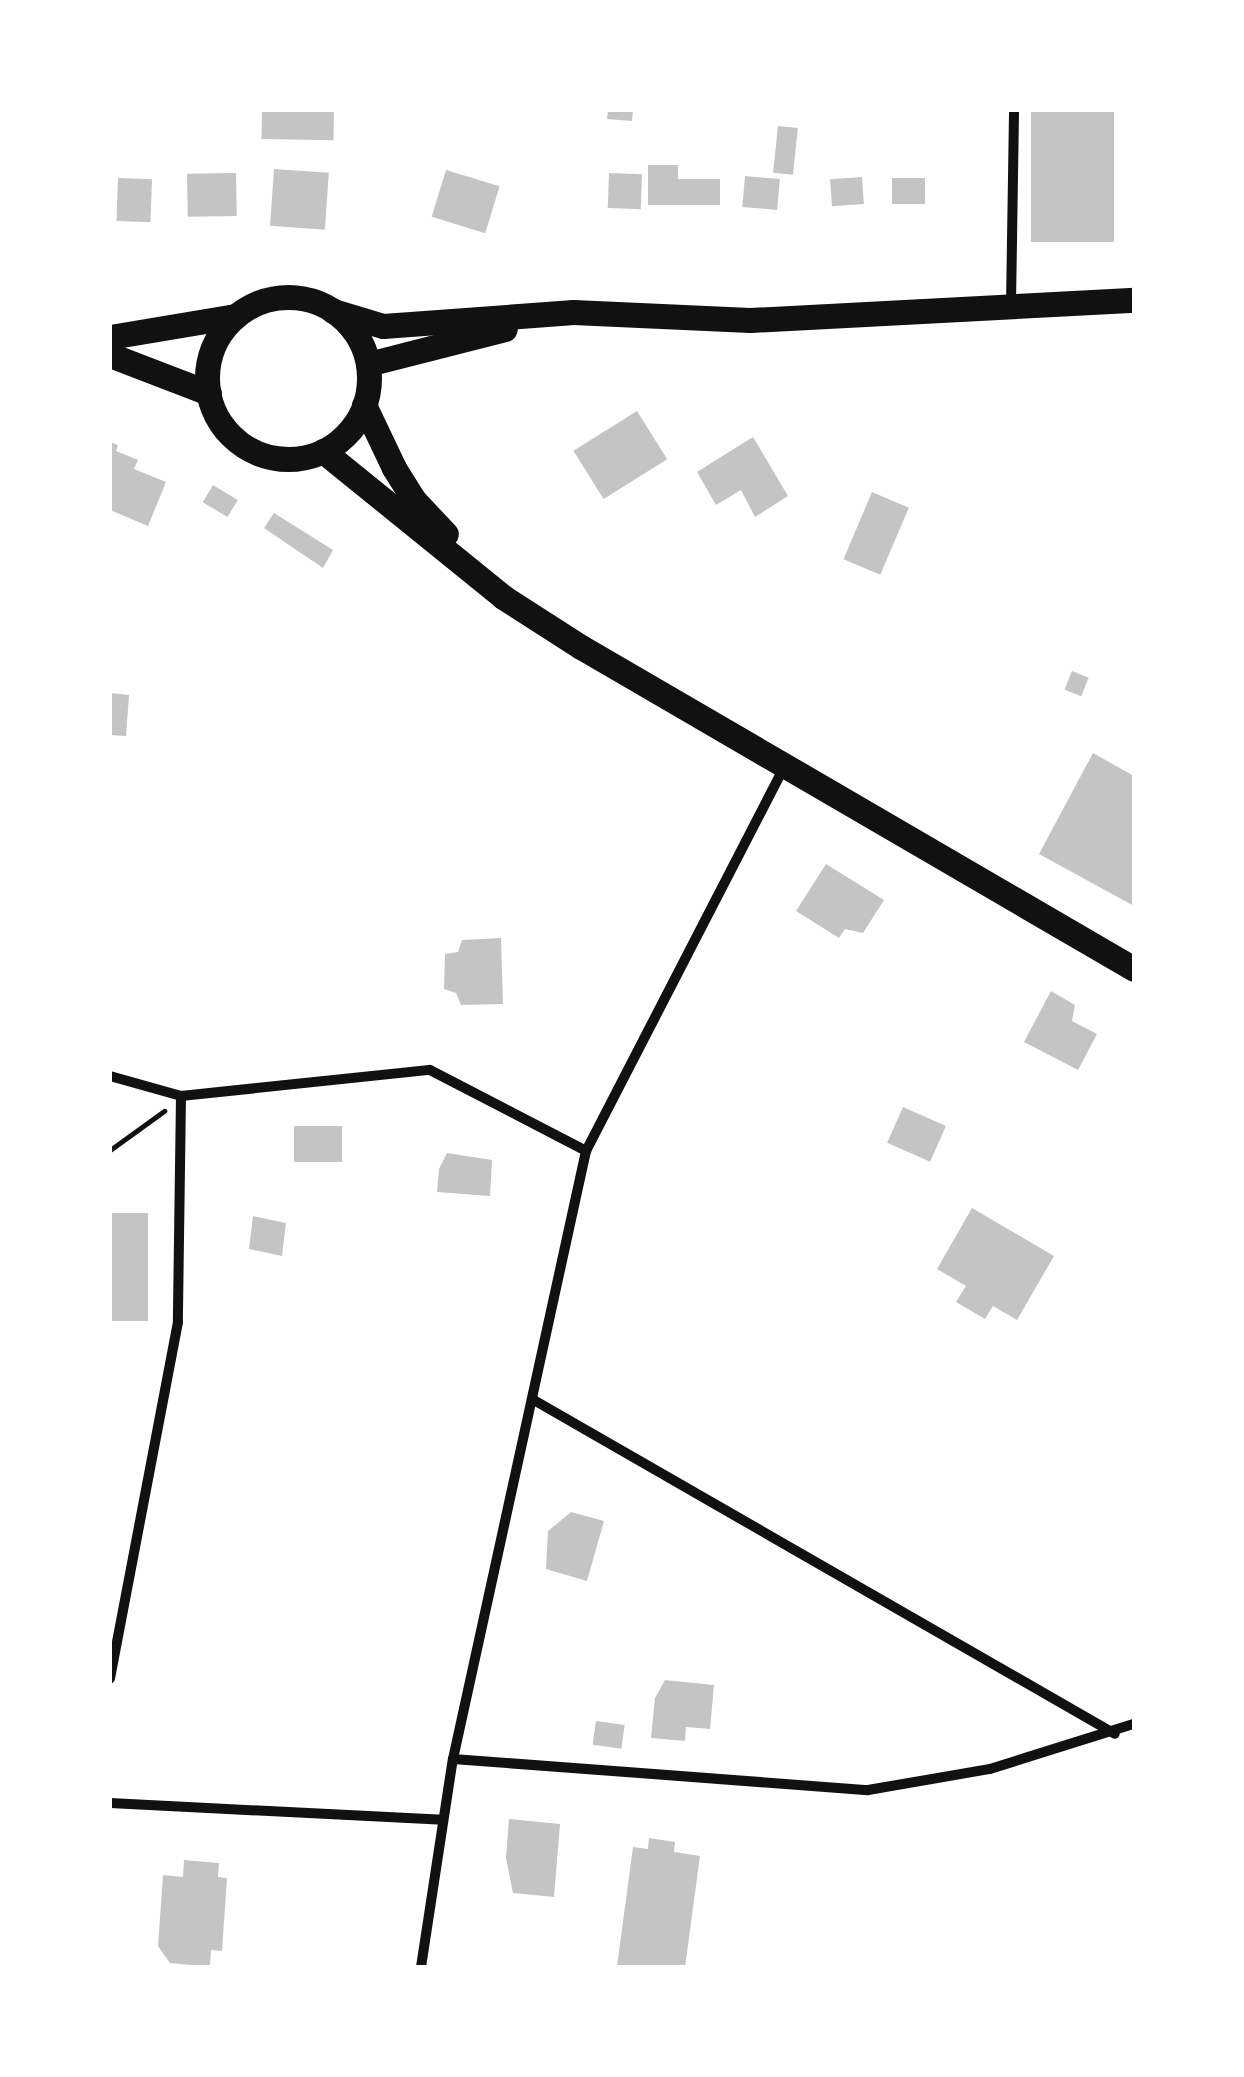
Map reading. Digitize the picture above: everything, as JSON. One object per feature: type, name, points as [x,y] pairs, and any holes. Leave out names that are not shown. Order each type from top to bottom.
[{"type":"main road","points":[[334,310],[350,325],[368,364],[364,405],[341,440],[324,451],[282,459],[262,454],[227,430],[209,393],[212,350],[235,316],[252,304],[283,297],[314,301],[383,326],[573,312],[750,320],[1134,300]]},
{"type":"main road","points":[[368,364],[573,312]]},
{"type":"main road","points":[[110,336],[235,316]]},
{"type":"main road","points":[[110,355],[209,393]]},
{"type":"main road","points":[[364,405],[415,501],[503,597]]},
{"type":"main road","points":[[324,451],[503,597],[1134,969]]},
{"type":"street","points":[[1011,308],[1014,110]]},
{"type":"street","points":[[422,1967],[452,1759],[586,1150],[786,766]]},
{"type":"street","points":[[110,1076],[181,1096],[430,1070],[586,1150]]},
{"type":"street","points":[[110,1680],[178,1322],[181,1096]]},
{"type":"street","points":[[532,1399],[1115,1734]]},
{"type":"street","points":[[452,1759],[868,1790],[990,1770],[1115,1734],[1134,1724]]},
{"type":"street","points":[[110,1803],[443,1820]]},
{"type":"path","points":[[110,1150],[181,1096]]},
{"type":"building","points":[[262,110],[334,111],[333,140],[261,139]]},
{"type":"building","points":[[608,110],[633,110],[632,121],[607,119]]},
{"type":"building","points":[[1031,110],[1114,110],[1114,242],[1031,242]]},
{"type":"building","points":[[778,126],[798,128],[793,175],[773,173]]},
{"type":"building","points":[[648,165],[678,165],[678,179],[720,179],[720,205],[648,205]]},
{"type":"building","points":[[274,169],[329,173],[325,230],[270,226]]},
{"type":"building","points":[[446,170],[500,186],[485,233],[432,217]]},
{"type":"building","points":[[236,173],[237,216],[188,217],[187,174]]},
{"type":"building","points":[[609,173],[642,174],[641,209],[608,208]]},
{"type":"building","points":[[745,176],[780,179],[777,210],[742,207]]},
{"type":"building","points":[[862,177],[864,204],[832,206],[830,179]]},
{"type":"building","points":[[118,178],[152,179],[150,222],[116,221]]},
{"type":"building","points":[[892,178],[925,178],[925,204],[892,204]]},
{"type":"building","points":[[637,411],[667,459],[604,499],[573,451]]},
{"type":"building","points":[[753,437],[788,496],[755,517],[741,490],[716,505],[697,472]]},
{"type":"building","points":[[110,442],[118,445],[116,451],[138,460],[134,469],[166,482],[148,526],[110,510]]},
{"type":"building","points":[[213,485],[238,500],[228,517],[203,502]]},
{"type":"building","points":[[872,492],[909,508],[880,575],[843,559]]},
{"type":"building","points":[[274,513],[333,550],[323,568],[264,528]]},
{"type":"building","points":[[1072,671],[1089,678],[1081,696],[1065,690]]},
{"type":"building","points":[[110,693],[129,695],[126,736],[110,735]]},
{"type":"building","points":[[1093,753],[1134,776],[1134,906],[1039,854]]},
{"type":"building","points":[[826,864],[884,900],[863,933],[845,929],[839,938],[796,911]]},
{"type":"building","points":[[501,938],[503,1004],[461,1005],[456,993],[444,989],[445,954],[458,952],[462,940]]},
{"type":"building","points":[[1051,991],[1075,1005],[1072,1021],[1097,1034],[1078,1070],[1024,1042]]},
{"type":"building","points":[[903,1107],[946,1126],[930,1162],[887,1143]]},
{"type":"building","points":[[294,1126],[342,1126],[342,1162],[294,1162]]},
{"type":"building","points":[[447,1153],[492,1160],[490,1196],[437,1192],[439,1169]]},
{"type":"building","points":[[972,1208],[1054,1256],[1017,1320],[993,1306],[985,1319],[956,1302],[966,1286],[937,1269]]},
{"type":"building","points":[[110,1213],[148,1213],[148,1321],[110,1321]]},
{"type":"building","points":[[253,1216],[286,1223],[282,1256],[249,1249]]},
{"type":"building","points":[[571,1512],[604,1521],[587,1581],[546,1569],[548,1531]]},
{"type":"building","points":[[665,1680],[714,1685],[710,1729],[686,1727],[685,1741],[651,1738],[655,1698]]},
{"type":"building","points":[[596,1721],[625,1725],[621,1749],[593,1745]]},
{"type":"building","points":[[509,1819],[560,1824],[554,1897],[513,1893],[506,1858]]},
{"type":"building","points":[[649,1838],[675,1842],[674,1852],[700,1856],[685,1967],[617,1966],[633,1847],[648,1849]]},
{"type":"building","points":[[184,1860],[219,1863],[218,1877],[227,1878],[222,1951],[211,1950],[210,1967],[170,1963],[158,1946],[163,1875],[183,1877]]}]
